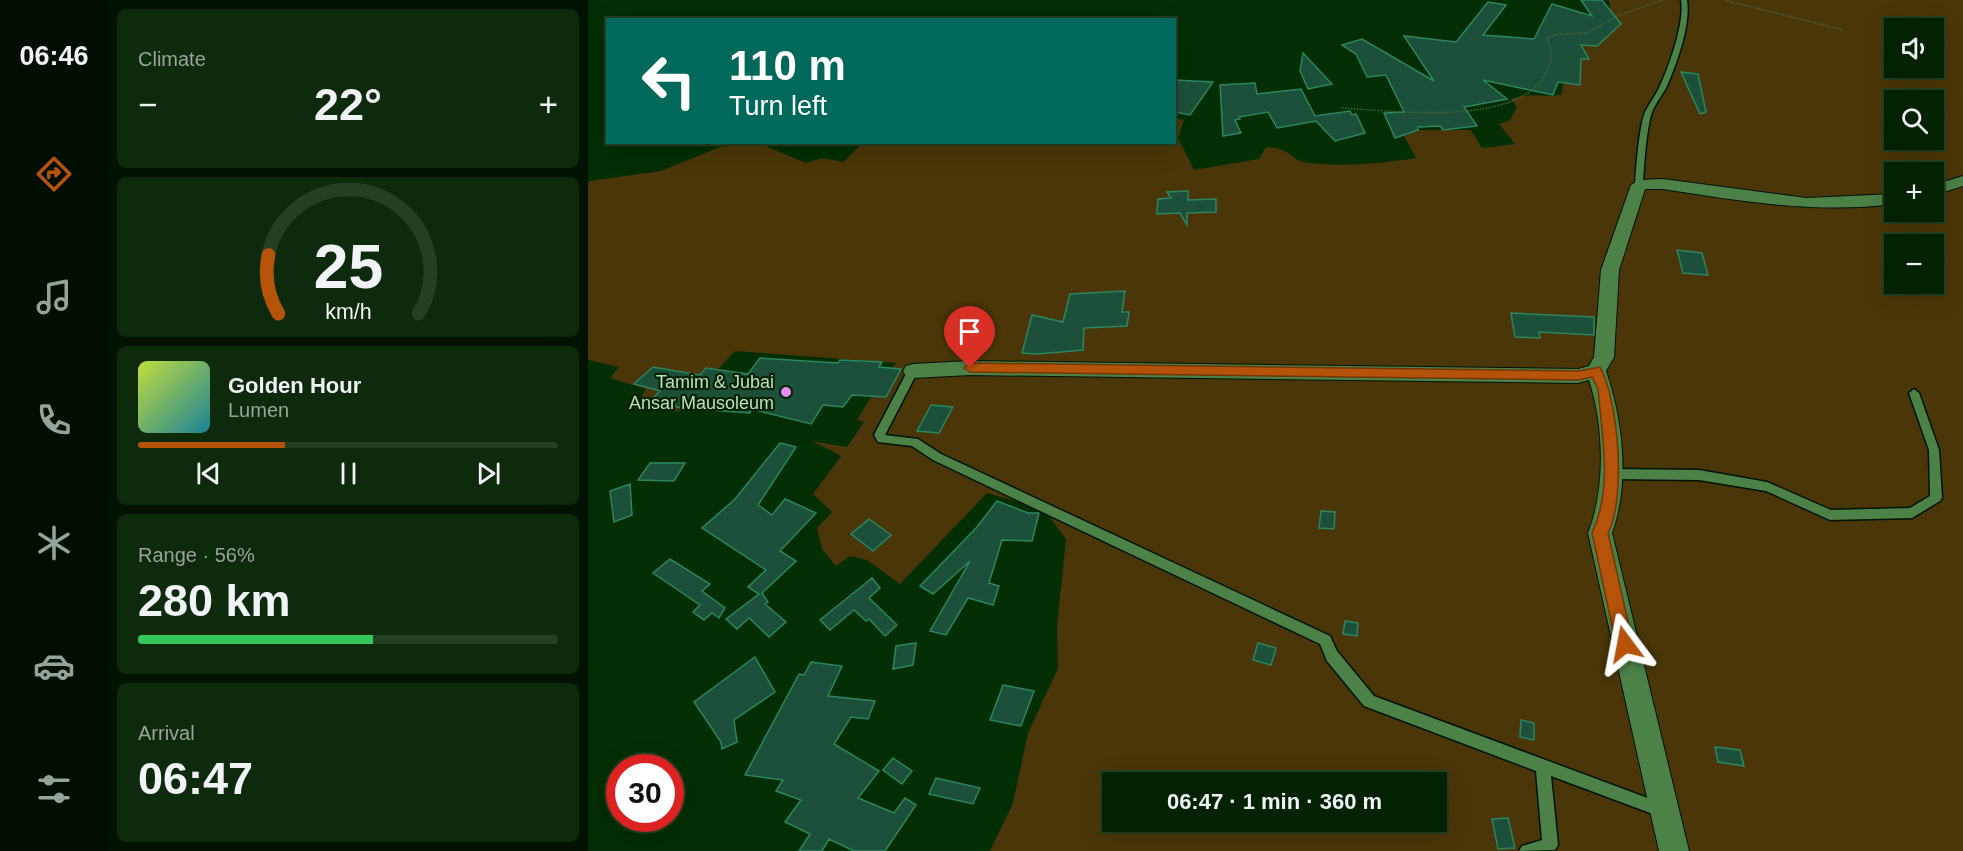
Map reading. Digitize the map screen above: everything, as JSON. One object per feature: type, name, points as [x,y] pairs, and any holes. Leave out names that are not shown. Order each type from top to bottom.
[{"type":"street","points":[[1944,187],[1963,181]]},
{"type":"street","points":[[914,371],[970,368],[1578,376],[1596,371],[1604,357],[1610,270],[1640,185],[1663,184],[1824,206],[1861,205],[1884,201]]},
{"type":"street","points":[[1596,371],[1604,389],[1612,474],[1605,524],[1600,533],[1674,851]]},
{"type":"lane","points":[[1640,185],[1640,166],[1648,114],[1663,87],[1675,56],[1686,11],[1684,0]]},
{"type":"lane","points":[[914,371],[879,435],[882,439],[914,442],[937,457],[1325,640],[1332,657],[1369,701],[1663,811]]},
{"type":"lane","points":[[1612,474],[1699,475],[1767,487],[1830,515],[1912,513],[1936,498],[1934,450],[1914,393]]},
{"type":"lane","points":[[1527,851],[1550,845],[1543,765]]},
{"type":"path","points":[[1342,108],[1439,110],[1500,105],[1529,93],[1538,86],[1552,57],[1547,38],[1558,34],[1588,33],[1617,16],[1663,0]]},
{"type":"path","points":[[1724,0],[1843,30]]},
{"type":"shaded area","points":[[1609,0],[1963,0],[1963,851],[990,851],[1013,803],[1028,733],[1058,668],[1057,626],[1066,539],[1043,509],[987,493],[900,584],[867,560],[850,556],[836,566],[822,549],[817,528],[832,512],[813,494],[841,456],[812,441],[847,447],[864,422],[857,420],[882,379],[896,363],[735,351],[678,412],[639,401],[646,389],[610,378],[619,367],[588,360],[588,183],[590,181],[661,171],[720,147],[750,144],[763,145],[806,163],[822,158],[843,162],[862,144],[1176,144],[1176,118],[1184,120],[1178,138],[1194,170],[1259,159],[1266,147],[1280,149],[1299,160],[1317,164],[1390,162],[1416,158],[1401,130],[1471,130],[1482,148],[1515,144],[1499,124],[1510,120],[1517,107],[1511,99],[1561,95],[1573,43],[1611,13]]},
{"type":"building","points":[[1581,0],[1602,0],[1621,24],[1597,46],[1581,45],[1589,59],[1581,59],[1580,85],[1558,82],[1553,95],[1483,80],[1507,99],[1464,107],[1477,126],[1443,130],[1440,126],[1418,127],[1418,130],[1395,138],[1384,113],[1404,112],[1386,75],[1367,77],[1356,54],[1342,45],[1362,39],[1434,81],[1404,36],[1456,42],[1488,2],[1506,5],[1483,35],[1534,39],[1552,4],[1592,16]]},
{"type":"building","points":[[1303,53],[1332,84],[1308,89],[1300,71]]},
{"type":"building","points":[[1681,72],[1698,74],[1706,112],[1700,114]]},
{"type":"building","points":[[1176,80],[1213,82],[1190,115],[1176,112]]},
{"type":"building","points":[[1255,83],[1257,94],[1301,89],[1315,116],[1350,111],[1352,115],[1356,114],[1365,133],[1335,141],[1316,121],[1277,128],[1268,112],[1239,117],[1240,119],[1235,120],[1241,133],[1223,136],[1220,85]]},
{"type":"building","points":[[1188,191],[1188,200],[1216,199],[1216,212],[1187,213],[1187,225],[1180,213],[1157,214],[1158,199],[1171,198],[1167,192]]},
{"type":"building","points":[[1677,250],[1702,253],[1708,275],[1683,273]]},
{"type":"building","points":[[1125,291],[1122,312],[1129,312],[1127,326],[1084,328],[1083,350],[1022,353],[1032,315],[1063,322],[1070,294]]},
{"type":"building","points":[[1511,313],[1594,317],[1594,335],[1539,332],[1540,338],[1515,337]]},
{"type":"building","points":[[760,358],[838,363],[840,360],[882,362],[879,367],[901,369],[886,397],[852,395],[843,407],[823,405],[811,424],[751,409],[750,413],[682,408],[650,401],[660,391],[634,384],[653,367],[700,375],[706,368],[748,374]]},
{"type":"building","points":[[931,405],[953,407],[939,433],[917,431]]},
{"type":"building","points":[[780,443],[796,447],[758,505],[772,515],[785,499],[816,513],[780,551],[796,561],[762,593],[768,602],[765,604],[786,622],[769,637],[749,618],[737,629],[726,619],[759,594],[748,587],[766,570],[702,528],[735,499]]},
{"type":"building","points":[[650,463],[685,463],[674,481],[638,480]]},
{"type":"building","points":[[630,484],[632,515],[614,522],[610,491]]},
{"type":"building","points":[[997,501],[1028,513],[1039,513],[1032,541],[1002,540],[989,583],[999,586],[993,605],[968,598],[946,635],[930,631],[970,561],[933,594],[920,586],[977,527]]},
{"type":"building","points":[[1321,511],[1335,512],[1334,529],[1319,528]]},
{"type":"building","points":[[869,519],[891,535],[873,551],[851,534]]},
{"type":"building","points":[[670,559],[710,584],[702,591],[725,608],[719,618],[712,613],[704,620],[693,612],[700,605],[653,573]]},
{"type":"building","points":[[872,578],[880,588],[869,598],[897,625],[885,636],[869,619],[866,621],[854,610],[830,630],[820,620]]},
{"type":"building","points":[[1345,621],[1358,623],[1357,636],[1343,634]]},
{"type":"building","points":[[916,643],[913,665],[893,669],[896,646]]},
{"type":"building","points":[[1258,643],[1276,648],[1271,665],[1253,660]]},
{"type":"building","points":[[755,657],[775,692],[734,720],[737,742],[722,749],[721,742],[694,702]]},
{"type":"building","points":[[811,662],[842,666],[828,696],[875,701],[868,719],[851,717],[834,744],[879,771],[858,798],[894,813],[905,798],[916,805],[885,851],[854,851],[829,839],[822,851],[799,851],[810,834],[785,822],[801,800],[776,791],[783,780],[745,775],[799,674],[804,675]]},
{"type":"building","points":[[1003,685],[1034,691],[1021,726],[990,720]]},
{"type":"building","points":[[1521,720],[1534,723],[1534,740],[1520,737]]},
{"type":"building","points":[[1715,747],[1740,750],[1744,766],[1718,762]]},
{"type":"building","points":[[893,758],[912,771],[902,784],[883,770]]},
{"type":"building","points":[[936,778],[980,788],[973,804],[929,794]]},
{"type":"building","points":[[1508,818],[1515,848],[1498,849],[1492,819]]},
{"type":"place","name":"Tamim & Jubai Ansar Mausoleum","points":[[786,392]]},
{"type":"route","points":[[970,368],[1578,376],[1596,371],[1604,389],[1612,474],[1605,524],[1600,533],[1625,644]]}]
